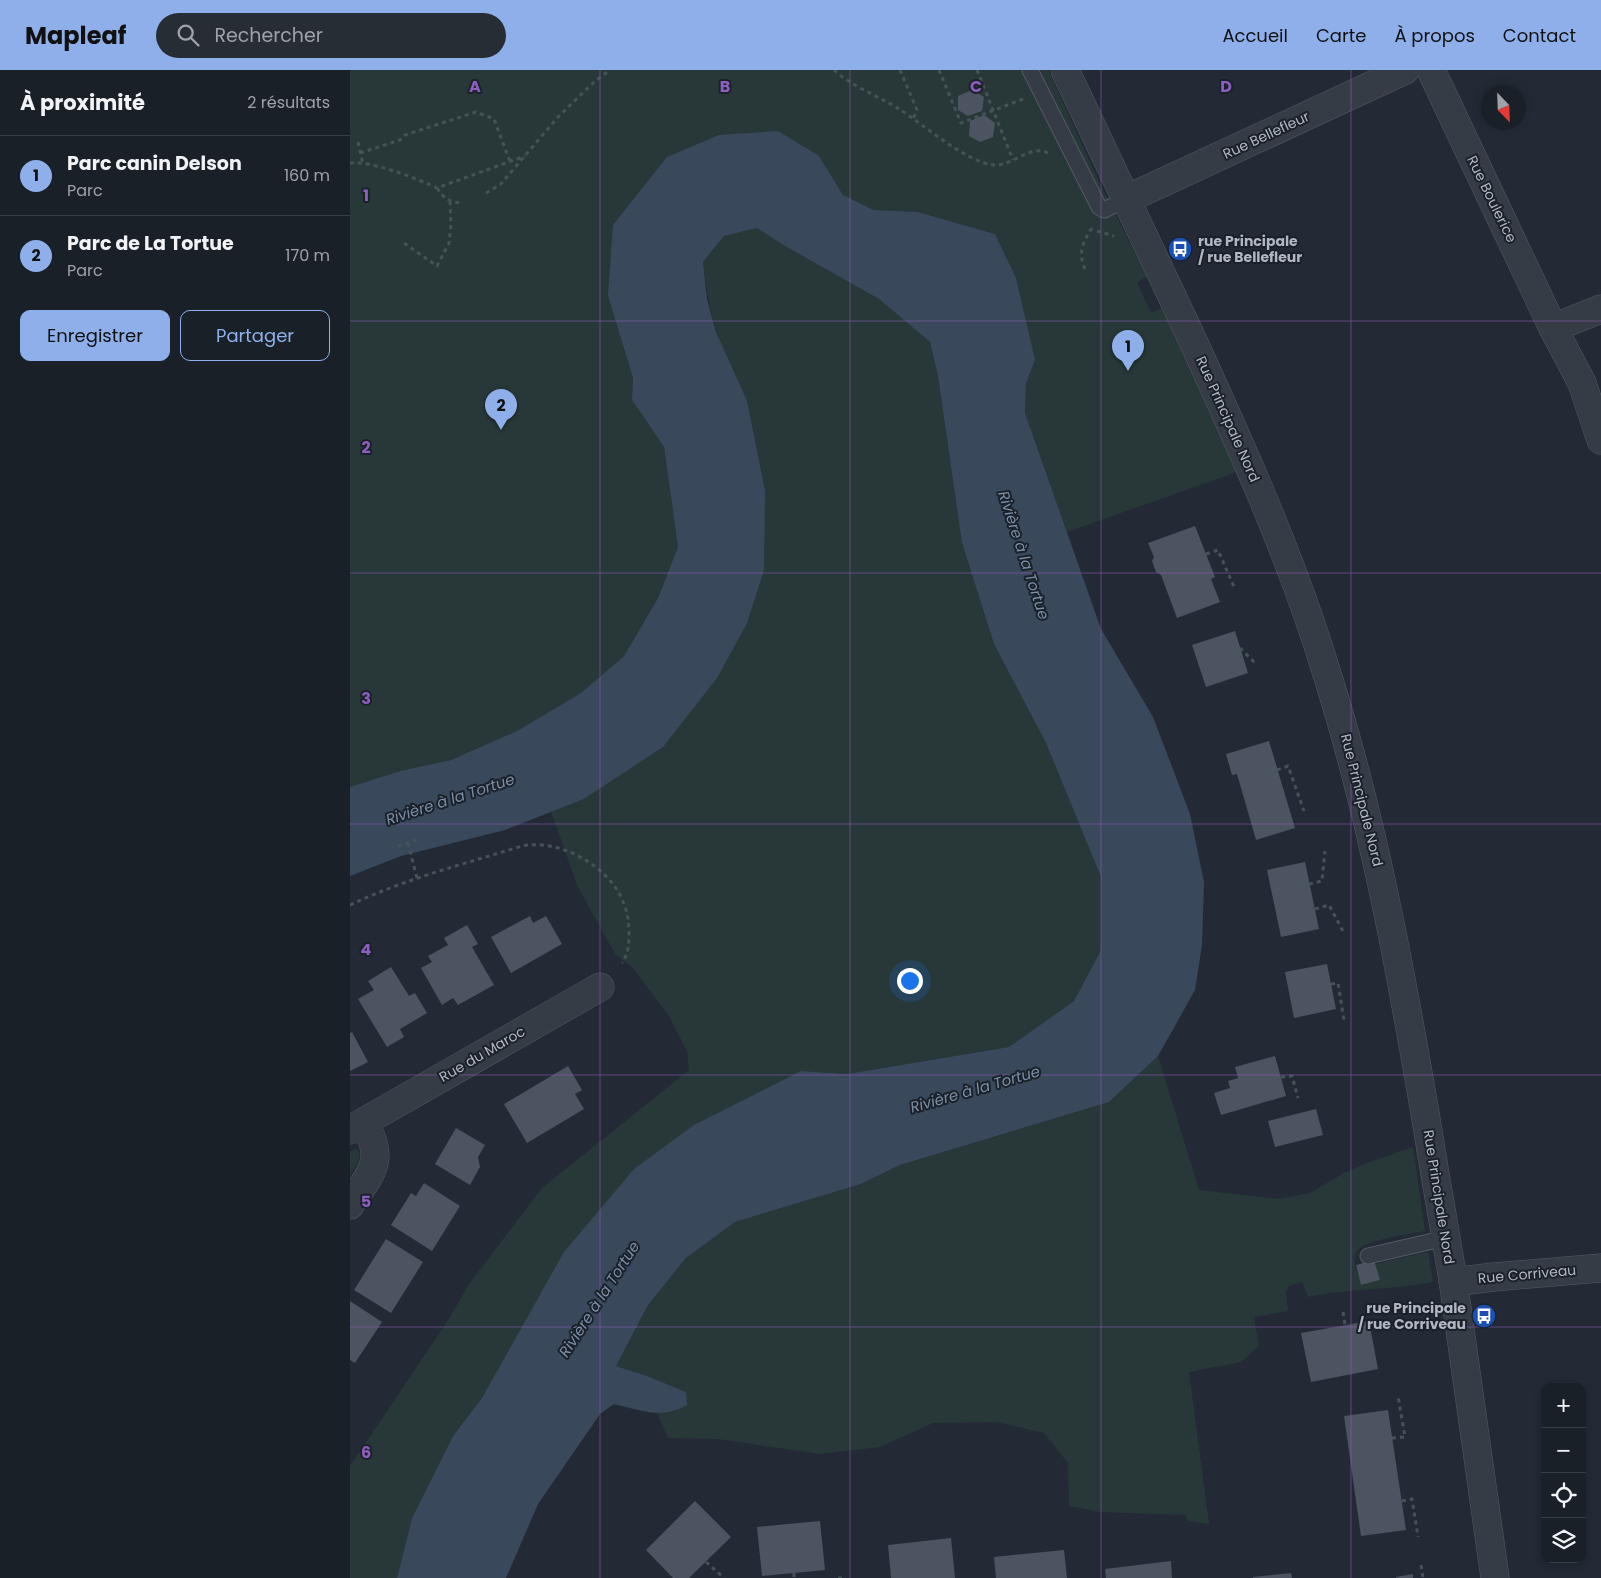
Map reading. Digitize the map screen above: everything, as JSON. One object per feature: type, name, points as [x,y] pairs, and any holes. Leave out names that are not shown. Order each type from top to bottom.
[{"type":"street","name":"Rue Principale Nord","points":[[1065,70],[1127,199],[1247,461],[1293,576],[1326,670],[1359,781],[1379,869],[1414,1046],[1453,1282],[1495,1578]]},
{"type":"street","name":"Rue Bellefleur","points":[[1127,199],[1406,70]]},
{"type":"street","name":"Rue Boulerice","points":[[1431,70],[1553,328],[1591,380],[1601,440]]},
{"type":"street","points":[[1553,328],[1601,309]]},
{"type":"street","name":"Rue du Maroc","points":[[350,1205],[367,1180],[375,1161],[373,1139],[357,1126],[600,987]]},
{"type":"street","name":"Rue Corriveau","points":[[1453,1282],[1601,1268]]},
{"type":"lane","points":[[1030,70],[1099,207],[1104,210],[1127,199]]},
{"type":"lane","points":[[1368,1256],[1446,1238]]},
{"type":"path","points":[[486,192],[500,185],[558,117],[595,81],[610,70]]},
{"type":"path","points":[[834,70],[978,161],[995,165],[1007,163],[1037,150],[1046,152],[1053,157]]},
{"type":"path","points":[[900,70],[917,110],[913,119]]},
{"type":"path","points":[[939,70],[961,123],[1024,98]]},
{"type":"path","points":[[977,70],[1013,160]]},
{"type":"path","points":[[360,153],[400,140],[405,135],[476,112],[494,120],[511,161]]},
{"type":"path","points":[[358,142],[363,164]]},
{"type":"path","points":[[437,188],[525,156]]},
{"type":"path","points":[[350,163],[378,166],[419,179],[437,188],[450,202],[461,203]]},
{"type":"path","points":[[404,243],[437,266],[449,243],[451,224],[450,202]]},
{"type":"path","points":[[1088,221],[1092,228],[1100,233],[1117,236]]},
{"type":"path","points":[[1085,270],[1080,258],[1086,238],[1092,228]]},
{"type":"path","points":[[1206,554],[1218,550],[1234,587]]},
{"type":"path","points":[[1240,648],[1254,663]]},
{"type":"path","points":[[1277,770],[1288,766],[1304,811]]},
{"type":"path","points":[[398,846],[420,839]]},
{"type":"path","points":[[408,843],[417,878]]},
{"type":"path","points":[[350,905],[417,878],[534,844],[547,845],[584,859],[606,876],[624,902],[629,921],[629,945],[622,963]]},
{"type":"path","points":[[1309,884],[1322,881],[1325,852]]},
{"type":"path","points":[[1315,909],[1329,905],[1344,933]]},
{"type":"path","points":[[1331,984],[1338,984],[1344,1020]]},
{"type":"path","points":[[1281,1077],[1292,1076],[1298,1098]]},
{"type":"path","points":[[1343,1312],[1345,1325]]},
{"type":"path","points":[[1392,1438],[1405,1437],[1398,1396]]},
{"type":"path","points":[[1402,1501],[1412,1499],[1418,1537]]},
{"type":"path","points":[[706,1562],[724,1578]]},
{"type":"path","points":[[1421,1565],[1423,1578]]},
{"type":"path","points":[[794,1573],[794,1578]]},
{"type":"shaded area","points":[[350,70],[1048,70],[1103,190],[1147,277],[1137,282],[1151,313],[1162,308],[1237,472],[1067,532],[1025,413],[1026,384],[1035,360],[995,234],[918,212],[874,210],[843,195],[819,156],[608,296],[633,378],[632,400],[664,447],[678,547],[658,598],[624,656],[581,693],[517,731],[451,760],[400,771],[350,787]]},
{"type":"shaded area","points":[[757,228],[879,299],[930,342],[938,376],[962,543],[994,644],[1046,743],[1101,877],[1101,950],[1074,1001],[1009,1047],[847,1074],[801,1071],[482,1398],[453,1436],[412,1518],[397,1578],[350,1578],[350,1466],[449,1319],[469,1284],[542,1188],[689,1070],[687,1051],[669,1016],[633,968],[615,954],[578,887],[551,812],[584,799],[663,747],[723,350],[712,318],[703,262],[724,236]]},
{"type":"shaded area","points":[[1158,1056],[1199,1190],[1278,1199],[1310,1193],[1344,1173],[1413,1147],[1425,1231],[1388,1238],[1361,1247],[1355,1254],[1355,1263],[1362,1285],[1380,1280],[1375,1264],[1428,1252],[1433,1282],[1308,1297],[1302,1282],[1289,1286],[1286,1292],[1288,1311],[1254,1317],[1259,1346],[1241,1362],[1189,1372],[1209,1524],[1188,1521],[1186,1515],[1100,1512],[1069,1506],[1068,1463],[1044,1433],[996,1422],[933,1423],[880,1447],[820,1454],[718,1439],[668,1438],[657,1413],[676,1411],[686,1392],[616,1366],[648,1305],[686,1258],[735,1222],[861,1184],[900,1165],[1109,1102]]},
{"type":"shaded area","points":[[354,1149],[358,1150],[359,1160],[350,1175],[350,1152]]},
{"type":"water","name":"Rivière à la Tortue","points":[[778,131],[819,156],[843,195],[874,210],[918,212],[995,234],[1016,278],[1035,360],[1026,384],[1025,413],[1101,629],[1153,717],[1190,814],[1204,882],[1202,945],[1195,990],[1158,1056],[1109,1102],[900,1165],[861,1184],[735,1222],[686,1258],[648,1305],[616,1366],[686,1392],[687,1405],[678,1410],[660,1413],[614,1404],[600,1414],[538,1504],[506,1578],[397,1578],[412,1518],[453,1436],[482,1398],[564,1252],[634,1169],[694,1125],[801,1071],[847,1074],[1009,1047],[1074,1001],[1101,950],[1101,877],[1046,743],[994,644],[962,543],[938,376],[930,342],[879,299],[757,228],[724,236],[703,262],[707,299],[716,332],[747,401],[765,491],[764,570],[747,623],[717,678],[663,747],[584,799],[505,830],[401,856],[350,876],[350,787],[400,771],[451,760],[517,731],[581,693],[624,656],[658,598],[678,547],[664,447],[632,400],[633,378],[608,296],[613,225],[667,157],[719,135]]},
{"type":"building","points":[[972,90],[984,97],[982,111],[968,116],[958,110],[958,96]]},
{"type":"building","points":[[984,115],[995,123],[993,137],[980,142],[969,136],[970,121]]},
{"type":"building","points":[[1195,526],[1215,577],[1211,579],[1220,602],[1177,618],[1161,575],[1156,572],[1152,561],[1154,557],[1148,543]]},
{"type":"building","points":[[1235,631],[1248,673],[1206,687],[1192,645]]},
{"type":"building","points":[[1269,741],[1295,828],[1256,840],[1237,774],[1232,775],[1226,754]]},
{"type":"building","points":[[1305,862],[1319,929],[1281,937],[1267,870]]},
{"type":"building","points":[[530,916],[533,923],[546,916],[562,944],[511,973],[491,937]]},
{"type":"building","points":[[467,925],[478,944],[472,947],[494,985],[458,1005],[453,998],[442,1005],[421,968],[432,962],[428,956],[448,945],[444,938]]},
{"type":"building","points":[[1327,964],[1336,1009],[1294,1018],[1285,972]]},
{"type":"building","points":[[391,967],[409,996],[415,993],[427,1013],[400,1029],[404,1037],[387,1047],[358,999],[374,990],[368,981]]},
{"type":"building","points":[[352,1032],[368,1062],[350,1071],[350,1033]]},
{"type":"building","points":[[1275,1056],[1286,1096],[1221,1115],[1214,1093],[1230,1088],[1228,1081],[1238,1078],[1235,1067]]},
{"type":"building","points":[[568,1066],[582,1090],[575,1094],[584,1109],[527,1143],[504,1104]]},
{"type":"building","points":[[1316,1109],[1323,1135],[1275,1147],[1268,1121]]},
{"type":"building","points":[[456,1128],[485,1145],[478,1157],[480,1167],[470,1185],[435,1164]]},
{"type":"building","points":[[424,1183],[460,1206],[432,1251],[391,1225],[411,1193],[416,1196]]},
{"type":"building","points":[[386,1239],[423,1262],[391,1313],[354,1290]]},
{"type":"building","points":[[1374,1260],[1380,1280],[1361,1285],[1356,1265]]},
{"type":"building","points":[[350,1301],[382,1322],[355,1363],[350,1360]]},
{"type":"building","points":[[1369,1321],[1378,1369],[1311,1382],[1301,1333]]},
{"type":"building","points":[[1388,1410],[1406,1530],[1361,1536],[1344,1416]]},
{"type":"building","points":[[695,1501],[731,1537],[689,1578],[673,1578],[646,1550]]},
{"type":"building","points":[[820,1521],[825,1570],[762,1576],[757,1527]]},
{"type":"building","points":[[951,1538],[955,1578],[891,1578],[888,1545]]},
{"type":"building","points":[[1064,1550],[1067,1578],[996,1578],[994,1557]]},
{"type":"building","points":[[1171,1561],[1172,1578],[1106,1578],[1105,1569]]},
{"type":"building","points":[[1291,1573],[1292,1578],[1253,1578],[1253,1577]]},
{"type":"building","points":[[1413,1574],[1413,1578],[1396,1578],[1396,1577]]},
{"type":"place","name":"rue Principale / rue Bellefleur","points":[[1180,249]]},
{"type":"place","name":"Parc canin Delson","points":[[1128,371]]},
{"type":"place","name":"Parc de La Tortue","points":[[501,430]]},
{"type":"place","name":"rue Principale / rue Corriveau","points":[[1484,1316]]}]
